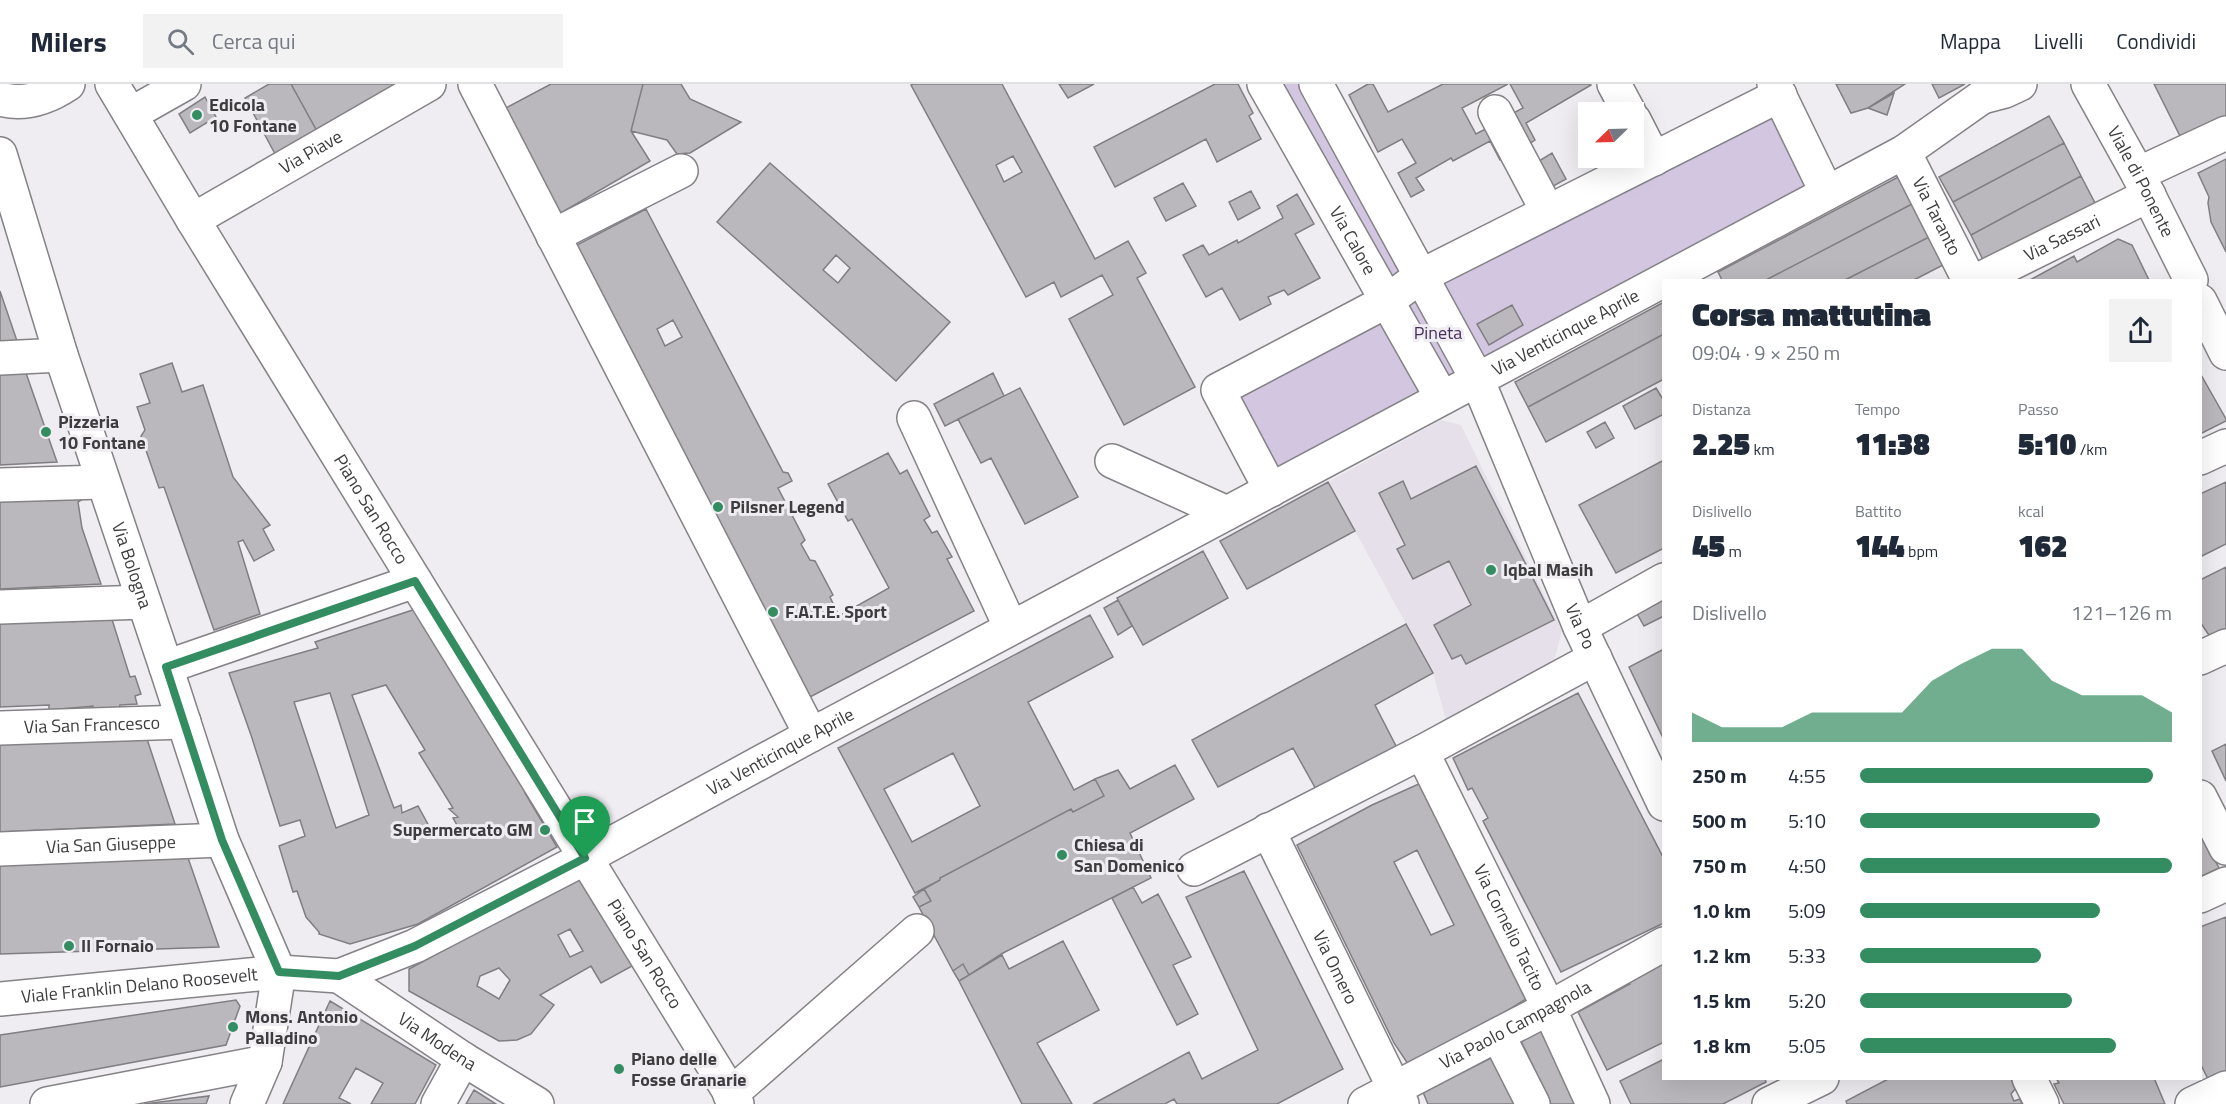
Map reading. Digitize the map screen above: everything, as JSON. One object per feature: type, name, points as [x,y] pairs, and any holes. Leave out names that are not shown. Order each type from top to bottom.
[{"type":"street","points":[[0,99],[26,102],[48,97],[68,84]]},
{"type":"street","name":"Piano San Rocco","points":[[112,84],[193,220],[734,1099]]},
{"type":"street","points":[[130,114],[184,84]]},
{"type":"street","name":"Via Piave","points":[[193,220],[429,84]]},
{"type":"street","points":[[475,84],[811,735]]},
{"type":"street","name":"Via Calore","points":[[1264,84],[1442,398]]},
{"type":"street","points":[[1316,84],[1478,380]]},
{"type":"street","points":[[1614,84],[1624,102]]},
{"type":"street","name":"Via Venticinque Aprile","points":[[1696,273],[1827,193],[1904,152],[1987,91],[2005,91],[2020,84]]},
{"type":"street","name":"Viale di Ponente","points":[[2088,84],[2143,184],[2189,279]]},
{"type":"street","points":[[1271,490],[1218,390],[1387,301],[1421,276],[1654,159],[1777,90],[1827,193]]},
{"type":"street","points":[[1495,112],[1548,212]]},
{"type":"street","name":"Via Sassari","points":[[1980,279],[2226,133]]},
{"type":"street","points":[[1644,140],[1654,159]]},
{"type":"street","name":"Via Taranto","points":[[1904,152],[1968,279]]},
{"type":"street","name":"Via Bologna","points":[[0,154],[14,245],[50,272],[61,355],[102,482],[166,667],[222,840],[279,972]]},
{"type":"street","points":[[553,236],[681,171]]},
{"type":"street","name":"Via Venticinque Aprile","points":[[279,972],[339,976],[415,946],[585,858],[1442,398],[1662,290]]},
{"type":"street","name":"Viale di Ponente","points":[[2202,306],[2226,353]]},
{"type":"street","points":[[0,358],[61,355]]},
{"type":"street","name":"Via Po","points":[[1478,380],[1580,627],[1662,800]]},
{"type":"street","points":[[914,418],[1011,628]]},
{"type":"street","points":[[2202,458],[2226,446]]},
{"type":"street","points":[[1112,461],[1227,513]]},
{"type":"street","points":[[0,485],[102,482]]},
{"type":"street","points":[[166,667],[366,588],[415,581]]},
{"type":"street","points":[[1580,627],[1662,581]]},
{"type":"street","points":[[0,607],[144,603]]},
{"type":"street","points":[[2202,657],[2226,646]]},
{"type":"street","points":[[1194,869],[1422,752],[1594,658]]},
{"type":"street","name":"Via San Francesco","points":[[0,728],[184,722]]},
{"type":"street","name":"Via Cornelio Tacito","points":[[1422,752],[1549,1008],[1593,1104]]},
{"type":"street","points":[[2202,801],[2226,848]]},
{"type":"street","name":"Via Omero","points":[[1268,830],[1398,1096]]},
{"type":"street","name":"Via San Giuseppe","points":[[0,849],[222,840]]},
{"type":"street","points":[[2202,895],[2226,884]]},
{"type":"street","points":[[734,1099],[917,931]]},
{"type":"street","name":"Via Paolo Campagnola","points":[[1365,1104],[1398,1096],[1498,1035],[1662,945]]},
{"type":"street","points":[[247,1104],[265,1062],[279,972]]},
{"type":"street","name":"Viale Franklin Delano Roosevelt","points":[[0,999],[279,972]]},
{"type":"street","name":"Via Modena","points":[[339,976],[463,1059],[537,1104]]},
{"type":"street","points":[[1498,1035],[1533,1104]]},
{"type":"street","points":[[438,1104],[463,1059]]},
{"type":"street","points":[[47,1104],[265,1062]]},
{"type":"street","points":[[2031,1080],[2042,1104]]},
{"type":"street","points":[[1769,1104],[1805,1088]]},
{"type":"street","points":[[2193,1097],[2226,1088]]},
{"type":"shaded area","points":[[1441,420],[1461,425],[1562,631],[1553,665],[1446,720],[1433,673],[1328,482]]},
{"type":"green space","name":"Pineta","points":[[1264,84],[1316,84],[1421,276],[1635,168],[1644,168],[1644,164],[1780,95],[1827,193],[1666,279],[1662,279],[1662,281],[1271,490],[1218,390],[1387,301]]},
{"type":"building","points":[[269,84],[291,84],[323,142],[281,165],[245,98]]},
{"type":"building","points":[[291,84],[399,84],[318,133]]},
{"type":"building","points":[[551,84],[643,84],[631,131],[650,161],[559,214],[504,109]]},
{"type":"building","points":[[643,84],[681,84],[690,99],[741,122],[690,153],[677,154],[667,140],[631,131]]},
{"type":"building","points":[[1002,84],[1095,259],[1128,241],[1146,273],[1137,278],[1195,387],[1124,425],[1069,319],[1113,295],[1102,275],[1061,297],[1054,282],[1026,297],[911,85]],"holes":[[[1013,156],[1022,172],[1004,182],[996,165]]]},
{"type":"building","points":[[1059,84],[1094,84],[1068,98]]},
{"type":"building","points":[[1215,84],[1238,84],[1253,113],[1249,116],[1261,139],[1217,162],[1206,139],[1115,187],[1094,147]]},
{"type":"building","points":[[1368,84],[1373,84],[1388,112],[1443,84],[1508,84],[1462,108],[1476,134],[1495,124],[1511,153],[1500,160],[1490,141],[1453,161],[1451,158],[1416,178],[1424,190],[1411,197],[1398,173],[1416,163],[1402,139],[1378,152],[1349,95]]},
{"type":"building","points":[[1510,84],[1591,85],[1526,123],[1535,140],[1523,148],[1506,117],[1523,108]]},
{"type":"building","points":[[1836,84],[1905,84],[1868,108],[1851,113]]},
{"type":"building","points":[[1932,84],[1965,84],[1939,98]]},
{"type":"building","points":[[2154,84],[2226,84],[2226,117],[2181,138]]},
{"type":"building","points":[[1894,93],[1887,115],[1868,108]]},
{"type":"building","name":"Edicola 10 Fontane","points":[[205,97],[216,117],[190,133],[179,114]]},
{"type":"building","points":[[2049,116],[2064,143],[1953,202],[1939,177]]},
{"type":"building","points":[[2064,143],[2081,176],[1971,235],[1953,202]]},
{"type":"building","points":[[1552,153],[1566,179],[1548,189],[1534,164]]},
{"type":"building","points":[[2226,159],[2226,252],[2211,222],[2209,197],[2198,173]]},
{"type":"building","points":[[770,163],[950,322],[896,381],[717,222]],"holes":[[[836,255],[850,268],[838,283],[823,270]]]},
{"type":"building","points":[[1900,176],[1914,203],[1768,279],[1722,279],[1718,272]]},
{"type":"building","points":[[2081,176],[2095,203],[1984,262],[1971,235]]},
{"type":"building","points":[[1183,183],[1196,206],[1166,221],[1154,198]]},
{"type":"building","points":[[1251,191],[1260,208],[1238,220],[1229,202]]},
{"type":"building","points":[[1297,194],[1314,224],[1295,234],[1320,278],[1288,295],[1284,290],[1268,297],[1271,304],[1240,320],[1222,288],[1206,297],[1183,255],[1203,245],[1209,255],[1237,240],[1238,243],[1283,218],[1277,206]]},
{"type":"building","points":[[1914,203],[1931,236],[1847,279],[1768,279]]},
{"type":"building","points":[[646,209],[783,472],[788,473],[792,481],[778,488],[805,540],[801,544],[810,560],[815,561],[833,595],[830,597],[839,616],[889,588],[852,519],[848,521],[828,484],[888,453],[900,474],[907,470],[930,516],[924,520],[932,533],[937,531],[952,557],[947,559],[974,611],[810,697],[573,247]],"holes":[[[673,320],[682,337],[665,346],[657,329]]]},
{"type":"building","points":[[1931,236],[1947,263],[1916,279],[1847,279]]},
{"type":"building","points":[[2118,239],[2132,245],[2149,279],[2032,279],[2074,256],[2077,262]]},
{"type":"building","points":[[0,291],[17,341],[0,341]]},
{"type":"building","points":[[1662,303],[1662,335],[1528,407],[1515,382]]},
{"type":"building","points":[[1512,305],[1523,325],[1489,345],[1477,324]]},
{"type":"building","points":[[1662,335],[1662,380],[1546,442],[1528,407]]},
{"type":"building","points":[[172,363],[182,392],[203,385],[233,477],[270,525],[263,529],[274,550],[254,561],[243,540],[238,542],[260,614],[214,630],[164,487],[159,488],[141,436],[145,430],[137,407],[150,403],[140,374]]},
{"type":"building","points":[[26,373],[57,462],[0,465],[0,374]]},
{"type":"building","points":[[993,373],[1004,396],[945,426],[934,404]]},
{"type":"building","points":[[2202,377],[2226,419],[2202,433]]},
{"type":"building","points":[[1020,388],[1078,497],[1025,524],[991,458],[981,463],[958,419]]},
{"type":"building","points":[[1656,388],[1662,398],[1662,415],[1635,429],[1623,406]]},
{"type":"building","points":[[1605,422],[1614,438],[1596,448],[1587,432]]},
{"type":"building","points":[[1662,461],[1662,549],[1616,573],[1579,505]]},
{"type":"building","name":"Iqbal Masih","points":[[1476,466],[1554,620],[1466,664],[1461,655],[1452,659],[1434,625],[1471,605],[1449,561],[1413,579],[1397,549],[1405,545],[1379,493],[1403,481],[1411,499]]},
{"type":"building","points":[[1328,482],[1355,531],[1247,589],[1220,541]]},
{"type":"building","points":[[2226,482],[2226,544],[2202,556],[2202,493]]},
{"type":"building","points":[[0,496],[83,499],[78,502],[82,528],[101,584],[0,589]]},
{"type":"building","points":[[1203,551],[1228,598],[1143,645],[1117,598]]},
{"type":"building","points":[[2226,567],[2226,632],[2211,638],[2202,625],[2202,579]]},
{"type":"building","points":[[1662,595],[1662,617],[1644,626],[1635,610]]},
{"type":"building","points":[[1118,600],[1132,626],[1118,635],[1104,608]]},
{"type":"building","points":[[422,607],[532,786],[525,793],[557,847],[418,924],[350,944],[319,934],[306,917],[297,891],[293,892],[279,846],[305,836],[300,820],[280,826],[229,673],[318,648],[315,642]],"holes":[[[386,685],[425,750],[419,753],[453,808],[449,809],[458,817],[453,818],[458,827],[435,837],[418,806],[402,813],[401,805],[394,808],[352,695]],[[330,693],[369,815],[336,828],[294,702]]]},
{"type":"building","points":[[110,613],[130,677],[135,676],[141,694],[135,696],[137,704],[120,705],[119,708],[93,709],[93,706],[49,710],[49,705],[0,707],[0,618]]},
{"type":"building","points":[[1090,615],[1113,657],[1028,702],[1074,790],[1095,779],[1104,796],[1073,812],[1071,809],[915,893],[838,748]],"holes":[[[953,753],[980,806],[912,842],[884,789]]]},
{"type":"building","points":[[1406,624],[1433,673],[1375,705],[1397,748],[1317,791],[1293,748],[1218,787],[1192,740]]},
{"type":"building","points":[[1662,650],[1662,736],[1629,667]]},
{"type":"building","points":[[1578,693],[1662,855],[1662,924],[1561,972],[1483,821],[1488,818],[1472,788],[1468,790],[1453,758]]},
{"type":"building","points":[[147,739],[175,824],[0,832],[0,744]]},
{"type":"building","points":[[2226,744],[2226,781],[2212,751]]},
{"type":"building","name":"Chiesa di San Domenico","points":[[1175,765],[1194,799],[1130,833],[1151,878],[1003,953],[969,975],[963,964],[953,971],[919,907],[931,901],[924,889],[940,878],[1071,809],[1073,812],[1104,796],[1095,779],[1118,770],[1130,789]]},
{"type":"building","points":[[1421,783],[1529,997],[1412,1070],[1394,1043],[1297,845],[1372,805]],"holes":[[[1417,850],[1454,925],[1431,935],[1394,862]]]},
{"type":"building","points":[[2202,838],[2219,868],[2202,876]]},
{"type":"building","points":[[187,855],[219,947],[0,954],[0,864]]},
{"type":"building","points":[[1244,871],[1343,1069],[1277,1104],[1177,1104],[1174,1099],[1165,1104],[1093,1104],[1189,1052],[1202,1079],[1258,1050],[1186,897]]},
{"type":"building","points":[[586,873],[634,965],[601,983],[591,966],[540,995],[554,1005],[531,1034],[517,1040],[499,1041],[409,991],[409,969]],"holes":[[[570,929],[583,951],[570,957],[558,935]],[[499,968],[510,980],[499,999],[477,986],[480,976]]]},
{"type":"building","points":[[1133,887],[1142,903],[1158,894],[1191,957],[1173,965],[1198,1014],[1177,1025],[1112,898]]},
{"type":"building","points":[[924,889],[931,901],[919,907],[913,897]]},
{"type":"building","points":[[2226,917],[2226,1075],[2210,1083],[2202,1067],[2202,926]]},
{"type":"building","points":[[1063,941],[1099,1010],[1037,1043],[1072,1104],[1022,1104],[959,981],[1002,955],[1009,969]]},
{"type":"building","points":[[963,964],[969,975],[959,981],[953,971]]},
{"type":"building","points":[[1662,964],[1662,1043],[1607,1070],[1578,1012],[1630,984],[1628,980]]},
{"type":"building","points":[[236,1000],[240,1006],[226,1045],[0,1087],[0,1035]]},
{"type":"building","points":[[330,1001],[436,1065],[415,1104],[371,1104],[383,1083],[356,1068],[339,1098],[351,1104],[283,1104]]},
{"type":"building","points":[[1542,1030],[1580,1104],[1551,1104],[1521,1041]]},
{"type":"building","points":[[1495,1056],[1518,1104],[1428,1104],[1423,1092]]},
{"type":"building","points":[[1662,1060],[1662,1080],[1766,1080],[1766,1082],[1723,1104],[1631,1104],[1620,1081]]},
{"type":"building","points":[[1886,1080],[2012,1080],[2015,1089],[2011,1094],[2014,1101],[2020,1099],[2022,1104],[1847,1104],[1846,1101]]},
{"type":"building","points":[[2057,1080],[2155,1080],[2165,1104],[2064,1104],[2054,1084],[2059,1083]]},
{"type":"building","points":[[474,1090],[496,1104],[466,1104]]},
{"type":"building","points":[[209,1096],[206,1104],[144,1104]]},
{"type":"place","name":"Edicola 10 Fontane","points":[[197,115]]},
{"type":"place","name":"Pizzeria 10 Fontane","points":[[46,432]]},
{"type":"place","name":"Pilsner Legend","points":[[718,507]]},
{"type":"place","name":"Iqbal Masih","points":[[1491,570]]},
{"type":"place","name":"F.A.T.E. Sport","points":[[773,612]]},
{"type":"place","name":"Supermercato GM","points":[[545,830]]},
{"type":"place","name":"Chiesa di San Domenico","points":[[1062,855]]},
{"type":"place","name":"Il Fornaio","points":[[69,946]]},
{"type":"place","name":"Mons. Antonio Palladino","points":[[233,1027]]},
{"type":"place","name":"Piano delle Fosse Granarie","points":[[619,1069]]},
{"type":"route","points":[[415,581],[585,858],[415,946],[339,976],[279,972],[222,840],[166,667],[415,581]]}]
